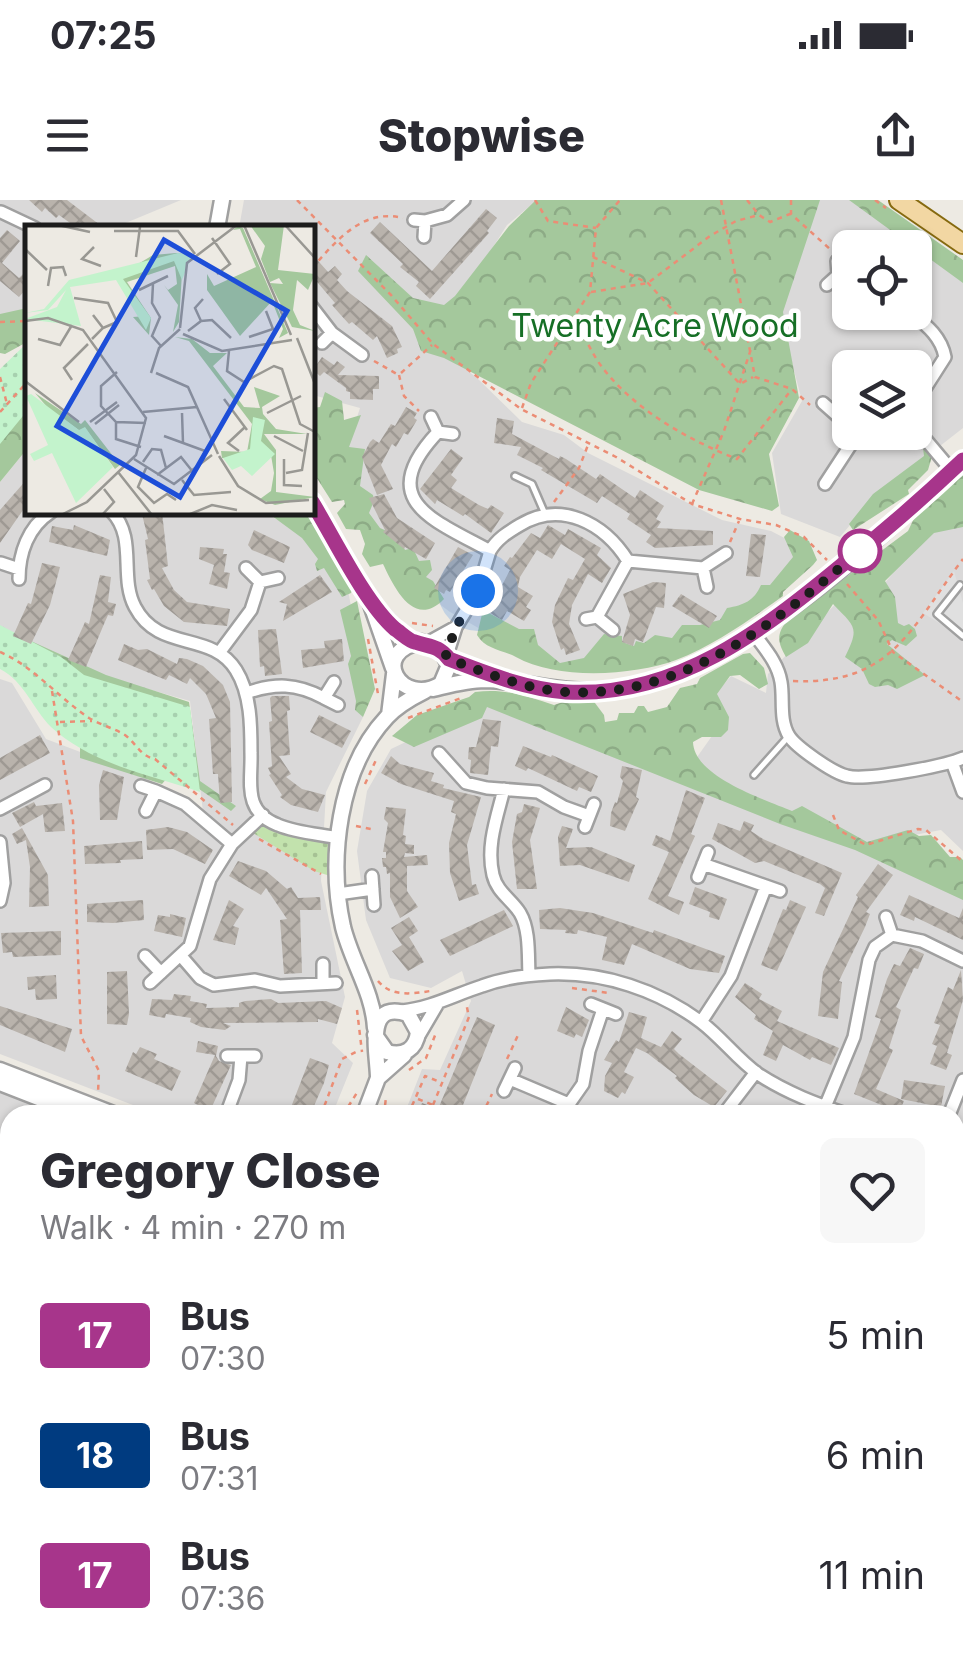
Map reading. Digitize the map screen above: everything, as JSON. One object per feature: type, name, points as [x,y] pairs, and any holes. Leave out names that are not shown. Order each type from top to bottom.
[{"type":"main road","points":[[898,200],[963,244]]},
{"type":"street","points":[[218,225],[222,200]]},
{"type":"street","points":[[424,238],[419,221],[447,215],[464,200]]},
{"type":"street","points":[[0,212],[28,225]]},
{"type":"street","points":[[827,285],[832,283]]},
{"type":"street","points":[[315,311],[332,333],[362,356]]},
{"type":"street","points":[[930,330],[942,344],[945,357],[932,377]]},
{"type":"street","points":[[322,342],[332,333]]},
{"type":"street","points":[[824,403],[832,410]]},
{"type":"street","points":[[432,418],[438,432]]},
{"type":"street","points":[[438,432],[453,434]]},
{"type":"street","points":[[438,432],[413,469],[412,498],[434,520],[490,551]]},
{"type":"street","points":[[315,507],[368,599],[393,671],[407,687],[429,690],[481,680],[563,692],[618,690],[677,675],[754,634],[872,541],[957,466],[932,443]]},
{"type":"street","points":[[825,484],[846,450]]},
{"type":"street","points":[[389,713],[446,678],[456,627],[478,591],[490,551],[510,531],[549,514],[572,516],[594,526],[619,547],[628,561]]},
{"type":"street","points":[[1,563],[19,574],[32,529],[48,515]]},
{"type":"street","points":[[114,515],[123,528],[128,590],[141,618],[162,636],[200,644],[219,654],[237,672],[246,693],[251,755],[248,782],[263,815],[284,827],[345,838]]},
{"type":"street","points":[[628,561],[704,568],[726,552]]},
{"type":"street","points":[[613,630],[592,618],[628,561]]},
{"type":"street","points":[[246,568],[260,582]]},
{"type":"street","points":[[704,568],[708,587]]},
{"type":"street","points":[[260,582],[278,578]]},
{"type":"street","points":[[219,654],[251,610],[260,582]]},
{"type":"street","points":[[368,599],[394,628],[448,657],[511,682]]},
{"type":"street","points":[[368,1105],[378,1078],[370,994],[350,951],[338,894],[357,768],[389,713],[397,654],[456,627]]},
{"type":"street","points":[[754,634],[781,680],[781,708],[789,736],[815,759],[847,776],[897,772],[958,760],[963,792]]},
{"type":"street","points":[[324,698],[334,682]]},
{"type":"street","points":[[246,693],[286,685],[303,687],[338,706]]},
{"type":"street","points":[[439,754],[466,782],[538,792],[564,808],[589,816]]},
{"type":"street","points":[[0,809],[45,785]]},
{"type":"street","points":[[141,786],[184,804],[232,844]]},
{"type":"street","points":[[504,789],[491,863],[496,885],[518,910],[525,927],[529,976]]},
{"type":"street","points":[[146,811],[156,791]]},
{"type":"street","points":[[150,983],[181,956],[194,937],[210,879],[232,844],[263,815]]},
{"type":"street","points":[[0,842],[4,883],[0,900]]},
{"type":"street","points":[[703,864],[780,890]]},
{"type":"street","points":[[338,894],[372,883],[374,905]]},
{"type":"street","points":[[701,1022],[730,976],[766,886]]},
{"type":"street","points":[[886,917],[892,935]]},
{"type":"street","points":[[826,1105],[854,1037],[875,947],[892,935],[922,941],[963,962]]},
{"type":"street","points":[[145,956],[161,973]]},
{"type":"street","points":[[181,956],[200,978],[214,985],[255,980],[280,986],[329,983],[323,964]]},
{"type":"street","points":[[375,1032],[382,1016],[437,1005],[485,984],[529,976],[577,975],[638,987],[701,1022],[756,1072],[819,1105]]},
{"type":"street","points":[[370,994],[414,1018],[413,1045],[402,1054],[387,1052],[375,1032]]},
{"type":"street","points":[[378,1078],[413,1045],[437,1005]]},
{"type":"street","points":[[571,1105],[583,1084],[603,1009]]},
{"type":"street","points":[[227,1056],[255,1056]]},
{"type":"street","points":[[230,1105],[239,1080],[241,1056]]},
{"type":"street","points":[[731,1105],[756,1072]]},
{"type":"street","points":[[5,1078],[61,1105]]},
{"type":"street","points":[[5,1078],[86,1105]]},
{"type":"street","points":[[510,1079],[559,1105]]},
{"type":"street","points":[[954,1105],[963,1080]]},
{"type":"lane","points":[[515,476],[532,484],[549,514]]},
{"type":"lane","points":[[960,584],[938,614],[963,636]]},
{"type":"lane","points":[[754,775],[789,736]]},
{"type":"path","points":[[296,200],[434,344],[521,409],[692,504],[740,520],[776,525],[804,537],[830,562]]},
{"type":"path","points":[[534,200],[548,221],[596,228]]},
{"type":"path","points":[[521,409],[532,383],[590,292],[596,228],[620,200]]},
{"type":"path","points":[[721,200],[755,376]]},
{"type":"path","points":[[747,200],[770,222],[790,214]]},
{"type":"path","points":[[790,214],[791,200]]},
{"type":"path","points":[[315,264],[336,240],[384,213],[419,221]]},
{"type":"path","points":[[790,214],[821,238],[832,254]]},
{"type":"path","points":[[590,292],[648,283],[726,227],[759,215]]},
{"type":"path","points":[[592,256],[648,283],[740,384]]},
{"type":"path","points":[[574,318],[598,362],[632,396],[662,421],[737,459],[792,388]]},
{"type":"path","points":[[399,375],[434,344]]},
{"type":"path","points":[[692,504],[751,348]]},
{"type":"path","points":[[362,356],[399,375],[404,396],[432,418]]},
{"type":"path","points":[[0,376],[7,404]]},
{"type":"path","points":[[740,384],[755,376],[792,388],[812,408],[824,403]]},
{"type":"path","points":[[0,412],[25,384]]},
{"type":"path","points":[[549,514],[579,468],[589,444]]},
{"type":"path","points":[[726,552],[740,520]]},
{"type":"path","points":[[781,680],[830,682],[867,670],[893,652],[963,559]]},
{"type":"path","points":[[847,584],[878,620],[893,652],[963,702]]},
{"type":"path","points":[[402,617],[421,626],[438,625]]},
{"type":"path","points":[[367,639],[389,713],[466,696]]},
{"type":"path","points":[[0,652],[14,658],[94,721],[126,736],[146,757],[154,759],[240,828]]},
{"type":"path","points":[[52,691],[73,822],[81,1036],[100,1077],[96,1096]]},
{"type":"path","points":[[58,722],[94,721]]},
{"type":"path","points":[[362,792],[378,756]]},
{"type":"path","points":[[832,815],[838,830],[866,845],[926,830],[963,862]]},
{"type":"path","points":[[345,838],[354,826],[371,829]]},
{"type":"path","points":[[253,836],[324,875]]},
{"type":"path","points":[[376,978],[383,988],[404,994],[437,990]]},
{"type":"path","points":[[416,1098],[433,1104],[468,1017],[466,1003]]},
{"type":"path","points":[[358,1005],[365,1063]]},
{"type":"path","points":[[324,1105],[342,1059],[361,1050]]},
{"type":"path","points":[[413,1105],[425,1076],[442,1083]]},
{"type":"path","points":[[347,1105],[362,1086]]},
{"type":"path","points":[[385,1105],[386,1093]]},
{"type":"shaded area","points":[[0,200],[181,200],[121,225],[25,225],[25,311],[0,322]]},
{"type":"shaded area","points":[[244,200],[537,200],[507,225],[476,274],[422,333],[522,422],[564,435],[588,453],[722,520],[771,531],[796,544],[794,567],[744,618],[579,667],[539,662],[450,612],[364,520],[345,454],[360,408],[315,396],[315,225],[240,225]]},
{"type":"shaded area","points":[[816,200],[870,200],[912,230],[832,230],[832,330],[932,330],[932,244],[963,266],[963,428],[871,500],[840,537],[781,514],[772,453],[802,401],[779,313]]},
{"type":"shaded area","points":[[25,451],[25,515],[269,515],[309,537],[344,569],[362,665],[363,717],[326,792],[321,881],[345,997],[332,1043],[353,1063],[336,1105],[133,1105],[0,1054],[0,679],[12,683],[46,739],[141,775],[203,812],[190,701],[88,672],[0,633],[0,482]]},
{"type":"shaded area","points":[[963,486],[963,851],[941,830],[865,844],[792,816],[715,779],[695,760],[719,726],[711,699],[731,676],[766,693],[768,674],[844,595],[860,614]]},
{"type":"shaded area","points":[[954,571],[963,603],[963,638],[923,613]]},
{"type":"shaded area","points":[[488,703],[853,845],[963,898],[963,1105],[408,1105],[422,1069],[440,1070],[471,1001],[462,971],[431,988],[390,978],[366,920],[357,851],[367,791],[391,749]]},
{"type":"shaded area","points":[[0,1089],[68,1105],[0,1105]]},
{"type":"green space","name":"Twenty Acre Wood","points":[[536,200],[820,200],[783,312],[799,398],[769,454],[779,506],[772,511],[699,490],[444,358],[421,351],[413,329],[358,271],[366,255],[413,298],[444,305],[509,226]]},
{"type":"green space","points":[[849,200],[878,200],[920,230],[890,230]]},
{"type":"green space","points":[[932,238],[963,260],[963,283],[932,260]]},
{"type":"green space","points":[[25,308],[25,343],[5,354],[0,353],[0,314]]},
{"type":"green space","points":[[25,345],[25,413],[0,444],[0,369]]},
{"type":"green space","points":[[25,388],[25,451],[0,482],[0,419]]},
{"type":"green space","points":[[325,392],[342,401],[344,420],[361,415],[349,447],[365,449],[360,486],[373,495],[369,513],[380,528],[398,536],[405,550],[413,548],[419,561],[430,560],[432,570],[426,577],[444,599],[433,607],[414,608],[399,593],[383,564],[370,567],[362,554],[365,544],[360,530],[346,529],[337,513],[344,500],[332,502],[315,475],[315,408],[320,407]]},
{"type":"green space","points":[[923,450],[933,453],[928,470],[908,490],[909,494],[853,530],[849,524],[873,494],[924,456]]},
{"type":"green space","points":[[963,469],[963,527],[934,533],[885,581],[895,597],[898,623],[909,624],[917,636],[906,646],[892,640],[887,644],[925,675],[897,689],[869,684],[862,669],[845,657],[853,628],[833,604],[808,643],[786,657],[779,639],[786,622],[908,531],[918,510]]},
{"type":"green space","points":[[271,515],[313,515],[325,528],[355,584],[351,593],[342,597],[324,568],[317,571],[318,559],[302,538]]},
{"type":"green space","points":[[790,530],[809,541],[817,560],[813,565],[783,596],[718,639],[676,660],[638,670],[573,672],[533,664],[489,646],[477,635],[483,610],[519,629],[534,629],[538,645],[560,663],[584,658],[604,634],[622,636],[622,642],[634,646],[636,641],[644,643],[655,635],[672,638],[682,625],[720,620],[727,608],[748,601],[761,585],[770,585],[793,557],[784,537]]},
{"type":"green space","points":[[357,601],[375,689],[363,717],[355,710],[348,664],[351,656],[340,610]]},
{"type":"green space","points":[[0,625],[61,657],[84,675],[190,707],[200,792],[103,759],[51,727],[16,681],[0,669]]},
{"type":"green space","points":[[0,627],[106,675],[189,702],[200,781],[236,806],[231,811],[173,771],[162,784],[80,758],[80,746],[111,699]]},
{"type":"green space","points":[[750,653],[764,668],[768,684],[759,689],[740,675],[730,676],[717,694],[729,717],[728,730],[721,737],[702,737],[693,742],[696,755],[705,766],[749,793],[792,811],[802,806],[867,842],[908,830],[919,836],[931,835],[950,857],[963,860],[963,900],[855,850],[487,707],[482,718],[414,747],[392,736],[417,715],[486,691],[554,705],[592,699],[605,722],[617,720],[619,713],[634,713],[638,706],[644,706],[648,712],[667,707],[680,688],[697,684],[700,678]]},
{"type":"green space","points":[[263,815],[339,838],[337,878],[314,871],[247,829]]},
{"type":"building","points":[[29,200],[67,200],[100,225],[73,225],[45,208],[42,212]]},
{"type":"building","points":[[486,209],[497,218],[489,233],[430,299],[416,286],[419,282],[400,267],[403,264],[370,233],[380,222],[432,271]]},
{"type":"building","points":[[7,230],[20,241],[2,263],[19,278],[25,272],[25,290],[19,297],[0,281],[0,238]]},
{"type":"building","points":[[315,257],[328,272],[335,266],[342,274],[337,280],[347,291],[392,326],[402,347],[397,349],[398,353],[387,358],[377,336],[373,340],[352,322],[349,324],[332,305],[335,303],[315,280]]},
{"type":"building","points":[[322,357],[334,365],[337,361],[345,367],[338,375],[379,376],[379,389],[373,389],[373,400],[350,399],[346,388],[324,372],[320,376],[315,367]]},
{"type":"building","points":[[406,407],[417,413],[417,420],[396,447],[392,444],[381,465],[393,489],[377,495],[362,457],[373,439],[379,443],[391,424],[395,426]]},
{"type":"building","points":[[497,418],[514,421],[512,434],[566,459],[596,479],[600,474],[635,498],[640,490],[664,506],[656,519],[661,522],[657,528],[713,531],[713,545],[655,548],[646,542],[651,535],[627,519],[630,514],[602,496],[597,503],[541,470],[517,455],[521,447],[494,443]]},
{"type":"building","points":[[451,449],[463,458],[451,475],[457,480],[451,488],[479,505],[488,509],[491,505],[504,513],[491,533],[465,514],[437,500],[435,504],[420,489]]},
{"type":"building","points":[[25,481],[25,507],[0,543],[0,510]]},
{"type":"building","points":[[384,494],[397,518],[435,543],[426,559],[404,549],[383,532],[369,498]]},
{"type":"building","points":[[142,515],[162,515],[168,566],[162,568],[174,590],[187,602],[230,609],[227,626],[184,622],[164,606],[147,580],[148,539]]},
{"type":"building","points":[[74,525],[110,540],[107,556],[49,542],[52,526],[73,530]]},
{"type":"building","points":[[548,525],[565,535],[568,529],[601,548],[597,555],[611,568],[602,583],[588,574],[572,605],[569,624],[580,650],[566,655],[552,622],[555,605],[568,578],[573,580],[585,559],[561,544],[552,559],[537,550],[520,577],[518,587],[533,596],[524,621],[507,611],[502,620],[488,612],[510,570],[504,566],[510,557],[531,533],[540,538]]},
{"type":"building","points":[[254,530],[290,547],[284,563],[252,550],[248,545]]},
{"type":"building","points":[[751,534],[766,535],[760,577],[746,576]]},
{"type":"building","points":[[200,547],[224,549],[224,572],[230,573],[227,589],[209,584],[214,565],[199,559]]},
{"type":"building","points":[[458,547],[473,555],[450,592],[446,590],[444,594],[434,588]]},
{"type":"building","points":[[42,563],[60,567],[50,605],[31,644],[13,636],[28,603],[31,604]]},
{"type":"building","points":[[100,575],[111,577],[108,602],[116,604],[86,667],[68,660],[85,622],[89,624]]},
{"type":"building","points":[[320,575],[332,592],[283,621],[287,604],[279,602]]},
{"type":"building","points":[[653,582],[666,583],[664,608],[656,607],[643,642],[635,639],[633,646],[622,642],[630,615],[623,594]]},
{"type":"building","points":[[681,594],[717,616],[709,628],[672,606]]},
{"type":"building","points":[[276,629],[282,674],[265,676],[264,666],[260,667],[258,630]]},
{"type":"building","points":[[342,639],[344,661],[303,668],[301,650],[325,648],[324,641]]},
{"type":"building","points":[[124,644],[147,649],[177,664],[179,658],[187,659],[203,666],[223,685],[230,702],[232,802],[220,803],[218,774],[213,774],[209,719],[216,718],[206,694],[190,678],[187,684],[169,675],[166,680],[118,660]]},
{"type":"building","points":[[272,696],[289,696],[290,755],[279,756],[291,774],[286,777],[302,789],[325,795],[318,812],[291,805],[280,797],[269,775]]},
{"type":"building","points":[[319,715],[351,731],[342,748],[310,732]]},
{"type":"building","points":[[483,719],[501,721],[498,747],[491,746],[488,775],[470,773],[468,759],[469,747],[476,747]]},
{"type":"building","points":[[40,735],[50,753],[0,780],[0,758]]},
{"type":"building","points":[[523,746],[598,776],[591,792],[579,787],[577,791],[528,768],[526,771],[515,766]]},
{"type":"building","points":[[391,756],[400,764],[434,773],[431,781],[444,785],[443,788],[481,797],[467,845],[472,885],[476,884],[479,894],[459,901],[450,873],[454,801],[401,784],[381,773]]},
{"type":"building","points":[[622,766],[642,770],[636,797],[639,799],[625,831],[610,826],[623,781]]},
{"type":"building","points":[[103,770],[124,777],[117,820],[100,820],[99,785]]},
{"type":"building","points":[[686,790],[705,798],[691,834],[695,836],[668,896],[684,902],[679,915],[648,899],[669,852],[652,845],[656,835],[670,841]]},
{"type":"building","points":[[34,802],[36,806],[62,803],[65,831],[45,832],[43,814],[20,827],[12,813]]},
{"type":"building","points":[[524,804],[540,808],[530,840],[537,889],[517,889],[512,842],[517,814]]},
{"type":"building","points":[[386,807],[406,809],[403,835],[405,844],[414,845],[414,854],[405,853],[404,857],[427,855],[428,865],[407,866],[407,891],[418,907],[400,918],[390,897],[390,873],[383,867]]},
{"type":"building","points":[[744,821],[754,825],[751,831],[763,839],[842,873],[824,916],[815,913],[825,888],[820,884],[764,861],[755,863],[712,839],[718,823],[740,831]]},
{"type":"building","points":[[562,826],[573,829],[566,848],[591,847],[635,865],[629,882],[580,865],[560,866],[558,837]]},
{"type":"building","points":[[168,827],[187,832],[213,850],[205,864],[173,849],[147,850],[146,830]]},
{"type":"building","points":[[22,828],[48,875],[49,906],[29,907],[26,840],[17,844],[12,834]]},
{"type":"building","points":[[142,841],[143,859],[85,864],[84,846]]},
{"type":"building","points":[[238,861],[266,871],[287,889],[291,887],[298,898],[320,897],[321,910],[300,910],[302,973],[284,974],[280,920],[287,919],[266,888],[261,895],[229,876]]},
{"type":"building","points":[[878,864],[893,875],[866,912],[870,914],[865,927],[839,981],[842,982],[838,1019],[818,1016],[823,972],[856,895]]},
{"type":"building","points":[[695,887],[727,899],[719,920],[689,904]]},
{"type":"building","points":[[909,895],[959,918],[963,908],[963,940],[915,917],[914,921],[900,915]]},
{"type":"building","points":[[143,900],[144,920],[87,922],[87,904]]},
{"type":"building","points":[[229,900],[244,909],[233,926],[239,928],[235,945],[213,940]]},
{"type":"building","points":[[790,900],[806,907],[777,971],[761,965]]},
{"type":"building","points":[[560,908],[593,913],[653,933],[654,930],[725,956],[719,973],[690,969],[632,944],[624,965],[602,960],[607,937],[578,930],[577,934],[540,929],[539,910]]},
{"type":"building","points":[[504,910],[513,926],[450,956],[440,940]]},
{"type":"building","points":[[158,915],[186,918],[182,937],[154,931]]},
{"type":"building","points":[[409,917],[418,931],[409,937],[424,962],[408,971],[392,951],[402,945],[391,928]]},
{"type":"building","points":[[61,931],[61,955],[13,957],[12,952],[3,953],[1,933]]},
{"type":"building","points":[[910,948],[924,954],[896,1007],[901,1010],[889,1048],[893,1050],[876,1089],[904,1101],[902,1105],[882,1105],[854,1094],[881,1019],[875,1017],[887,979],[894,964],[900,966]]},
{"type":"building","points":[[961,970],[963,1000],[947,1053],[952,1055],[946,1070],[930,1064],[937,1046],[932,1044],[940,1025],[934,1023],[948,987],[953,990]]},
{"type":"building","points":[[127,971],[127,1025],[107,1024],[107,972]]},
{"type":"building","points":[[56,975],[57,999],[36,1000],[35,989],[28,990],[27,977]]},
{"type":"building","points":[[745,983],[762,994],[759,999],[782,1011],[777,1021],[839,1048],[831,1065],[812,1057],[810,1060],[783,1045],[776,1061],[763,1055],[773,1031],[754,1019],[756,1015],[735,997]]},
{"type":"building","points":[[174,994],[191,996],[190,1001],[207,1004],[206,1008],[239,1007],[245,1001],[271,999],[278,1003],[326,1001],[342,1008],[337,1024],[318,1019],[223,1023],[231,1026],[225,1030],[201,1027],[190,1022],[191,1018],[149,1015],[152,999],[172,1000]]},
{"type":"building","points":[[0,1006],[72,1029],[65,1052],[0,1025]]},
{"type":"building","points":[[566,1007],[589,1020],[582,1037],[557,1031]]},
{"type":"building","points":[[629,1012],[647,1017],[641,1038],[661,1047],[672,1031],[682,1039],[674,1049],[727,1091],[716,1105],[711,1105],[636,1048],[624,1072],[634,1077],[625,1094],[622,1092],[618,1098],[604,1091],[605,1076],[612,1063],[604,1060],[616,1040],[619,1042]]},
{"type":"building","points":[[477,1017],[495,1025],[463,1105],[440,1105]]},
{"type":"building","points":[[198,1041],[218,1046],[219,1061],[231,1065],[213,1105],[194,1103],[215,1055],[196,1052]]},
{"type":"building","points":[[140,1047],[157,1054],[154,1059],[181,1071],[172,1091],[125,1071],[133,1052],[136,1054]]},
{"type":"building","points":[[310,1058],[329,1065],[314,1105],[292,1105]]},
{"type":"building","points":[[904,1080],[945,1086],[941,1105],[901,1099]]},
{"type":"bus line","name":"17","points":[[315,507],[368,599],[394,628],[415,643],[427,643],[442,650],[449,659],[511,682],[563,692],[618,690],[677,675],[754,634],[897,521],[963,460]]},
{"type":"route","points":[[478,591],[456,627],[446,655],[449,659],[511,682],[563,692],[618,690],[677,675],[714,658],[754,634],[860,551]]}]
